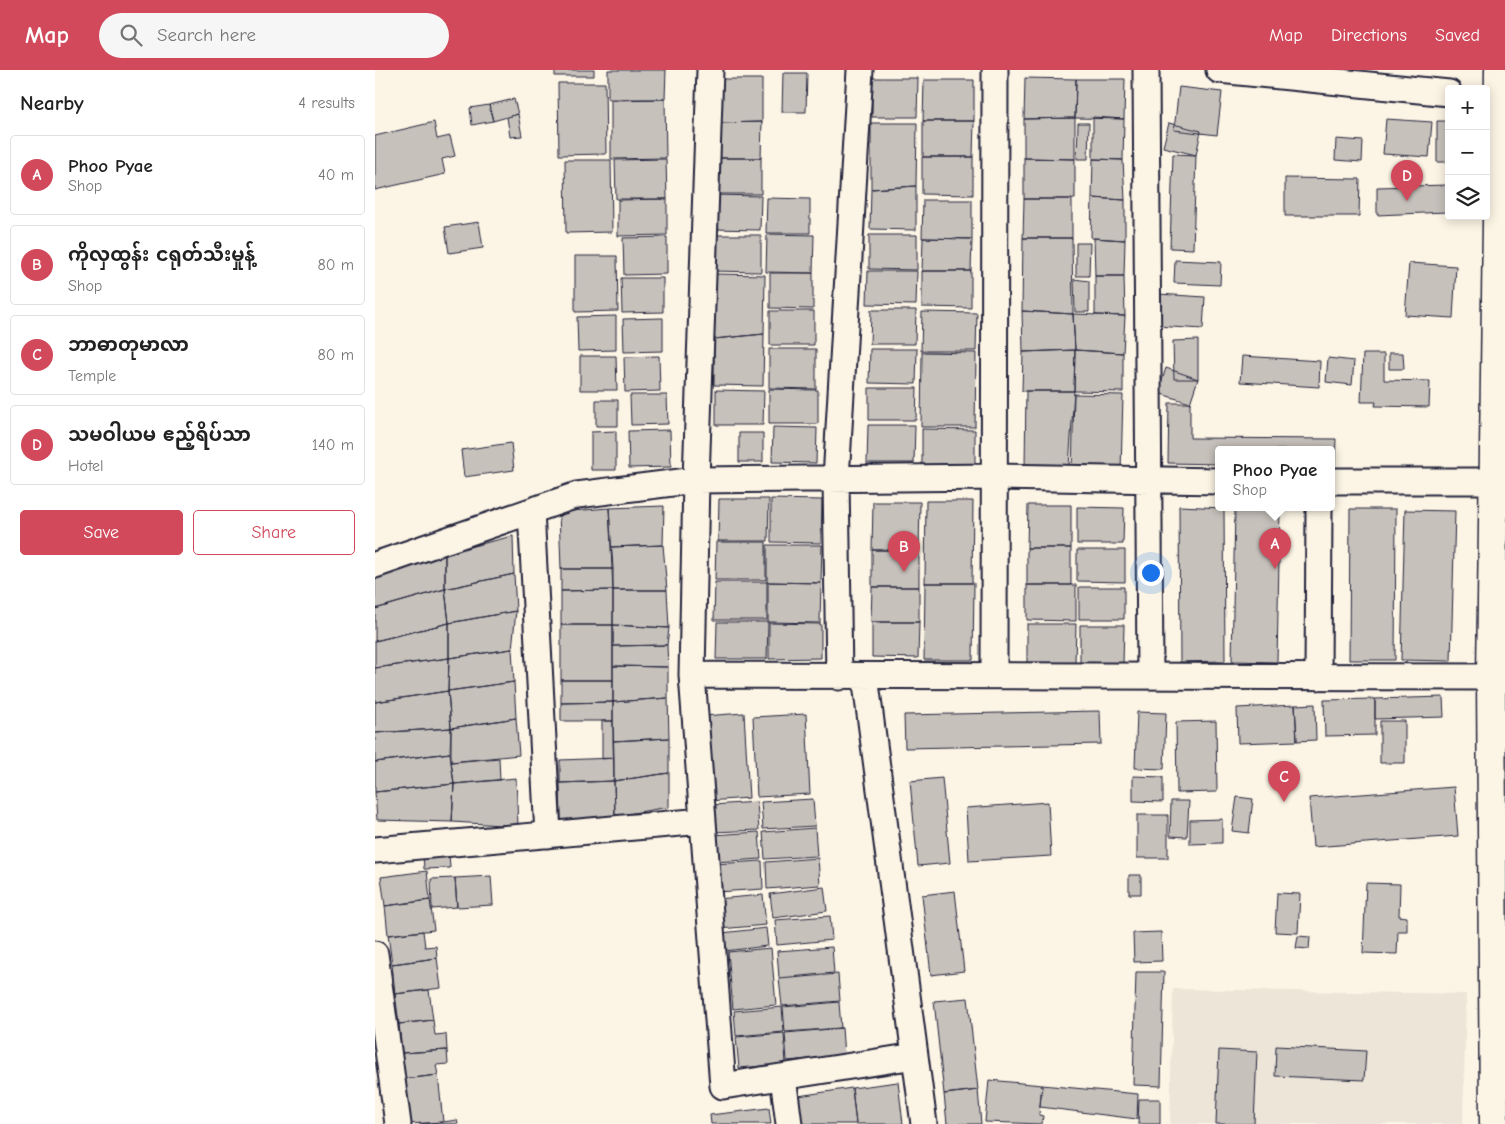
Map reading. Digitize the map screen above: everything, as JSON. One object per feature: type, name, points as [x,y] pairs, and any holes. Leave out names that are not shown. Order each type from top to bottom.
[{"type":"main road","points":[[1494,1124],[1498,679],[1493,481],[1492,97],[1499,70]]},
{"type":"street","points":[[710,70],[696,480],[692,675],[723,1086],[915,1056]]},
{"type":"street","points":[[839,676],[836,478],[860,70]]},
{"type":"street","points":[[994,676],[995,70]]},
{"type":"street","points":[[1146,70],[1149,676]]},
{"type":"street","points":[[1219,70],[1332,76],[1445,92]]},
{"type":"street","points":[[375,564],[577,496],[696,480],[994,477],[1215,481]]},
{"type":"street","points":[[1335,481],[1493,481]]},
{"type":"street","points":[[531,510],[548,835]]},
{"type":"street","points":[[1318,677],[1319,511]]},
{"type":"street","points":[[692,675],[1498,679]]},
{"type":"street","points":[[865,676],[924,1124]]},
{"type":"street","points":[[375,850],[703,820]]},
{"type":"street","points":[[375,954],[398,1124]]},
{"type":"street","points":[[783,1077],[789,1124]]},
{"type":"shaded area","points":[[1173,989],[1466,994],[1463,1124],[1170,1124]]},
{"type":"building","points":[[555,70],[594,70],[594,76],[555,76]]},
{"type":"building","points":[[608,70],[666,70],[665,99],[608,99]]},
{"type":"building","points":[[783,73],[807,73],[806,112],[782,112]]},
{"type":"building","points":[[872,78],[918,78],[917,117],[872,117]]},
{"type":"building","points":[[1025,78],[1076,79],[1075,118],[1024,119]]},
{"type":"building","points":[[717,79],[762,79],[762,122],[717,123]]},
{"type":"building","points":[[1076,79],[1125,79],[1124,119],[1075,118]]},
{"type":"building","points":[[924,80],[974,80],[974,121],[923,121]]},
{"type":"building","points":[[558,83],[605,83],[606,154],[559,155]]},
{"type":"building","points":[[1179,87],[1222,92],[1217,135],[1174,130]]},
{"type":"building","points":[[514,99],[518,114],[493,121],[489,105]]},
{"type":"building","points":[[665,99],[666,158],[611,159],[611,100]]},
{"type":"building","points":[[489,105],[493,121],[472,125],[470,108]]},
{"type":"building","points":[[518,114],[522,136],[510,137],[507,117]]},
{"type":"building","points":[[1093,117],[1124,119],[1123,160],[1093,159]]},
{"type":"building","points":[[1075,118],[1075,159],[1024,158],[1024,119]]},
{"type":"building","points":[[1386,119],[1432,122],[1429,157],[1383,154]]},
{"type":"building","points":[[923,121],[974,121],[973,157],[923,157]]},
{"type":"building","points":[[1437,121],[1445,121],[1445,162],[1437,162]]},
{"type":"building","points":[[434,122],[437,139],[450,136],[455,156],[442,159],[445,174],[375,190],[375,136]]},
{"type":"building","points":[[762,122],[761,158],[716,158],[717,123]]},
{"type":"building","points":[[871,123],[917,123],[916,186],[871,189]]},
{"type":"building","points":[[1078,123],[1089,123],[1088,159],[1077,159]]},
{"type":"building","points":[[1169,123],[1201,131],[1196,155],[1163,147]]},
{"type":"building","points":[[1336,139],[1363,141],[1362,162],[1335,160]]},
{"type":"building","points":[[1173,154],[1196,155],[1193,249],[1170,248]]},
{"type":"building","points":[[922,157],[973,157],[973,195],[922,194]]},
{"type":"building","points":[[715,158],[761,158],[761,194],[714,194]]},
{"type":"building","points":[[1024,158],[1075,159],[1075,199],[1024,199]]},
{"type":"building","points":[[666,159],[667,199],[616,199],[615,160]]},
{"type":"building","points":[[1093,159],[1123,160],[1125,200],[1092,198]]},
{"type":"building","points":[[565,160],[611,160],[612,232],[566,233]]},
{"type":"building","points":[[1285,178],[1360,179],[1359,216],[1285,216]]},
{"type":"building","points":[[1445,185],[1445,212],[1377,215],[1377,187]]},
{"type":"building","points":[[916,186],[916,230],[870,229],[871,189]]},
{"type":"building","points":[[713,195],[761,196],[760,230],[712,229]]},
{"type":"building","points":[[767,198],[810,199],[810,233],[766,233]]},
{"type":"building","points":[[1092,198],[1125,200],[1125,240],[1091,238]]},
{"type":"building","points":[[667,199],[667,235],[618,236],[618,200]]},
{"type":"building","points":[[1024,199],[1072,199],[1072,238],[1023,238]]},
{"type":"building","points":[[923,200],[972,200],[972,239],[922,238]]},
{"type":"building","points":[[479,222],[483,248],[449,253],[445,227]]},
{"type":"building","points":[[767,234],[814,235],[813,273],[766,272]]},
{"type":"building","points":[[712,235],[761,235],[761,272],[711,271]]},
{"type":"building","points":[[869,235],[917,235],[917,270],[869,269]]},
{"type":"building","points":[[667,237],[667,274],[624,275],[623,238]]},
{"type":"building","points":[[923,238],[972,239],[971,271],[922,271]]},
{"type":"building","points":[[1023,238],[1072,238],[1073,314],[1022,311]]},
{"type":"building","points":[[1094,238],[1125,240],[1124,276],[1095,276]]},
{"type":"building","points":[[1076,243],[1090,243],[1089,276],[1076,276]]},
{"type":"building","points":[[575,256],[617,256],[618,311],[575,312]]},
{"type":"building","points":[[1175,260],[1221,262],[1220,285],[1174,283]]},
{"type":"building","points":[[1409,263],[1456,266],[1453,318],[1405,315]]},
{"type":"building","points":[[868,271],[917,271],[916,305],[867,304]]},
{"type":"building","points":[[922,271],[971,271],[971,308],[922,307]]},
{"type":"building","points":[[770,273],[813,273],[813,309],[770,308]]},
{"type":"building","points":[[715,274],[765,275],[764,334],[714,339]]},
{"type":"building","points":[[1095,276],[1124,276],[1125,316],[1095,315]]},
{"type":"building","points":[[621,278],[663,278],[663,312],[622,313]]},
{"type":"building","points":[[1074,279],[1089,281],[1089,312],[1075,312]]},
{"type":"building","points":[[1158,294],[1205,297],[1203,329],[1156,326]]},
{"type":"building","points":[[871,310],[916,310],[915,344],[870,344]]},
{"type":"building","points":[[770,311],[814,311],[814,345],[770,345]]},
{"type":"building","points":[[1022,311],[1073,314],[1075,350],[1023,352]]},
{"type":"building","points":[[922,312],[977,313],[976,351],[921,351]]},
{"type":"building","points":[[1073,314],[1125,316],[1123,353],[1075,350]]},
{"type":"building","points":[[616,316],[616,350],[578,351],[577,317]]},
{"type":"building","points":[[663,318],[663,351],[624,352],[623,319]]},
{"type":"building","points":[[764,334],[763,386],[714,385],[714,339]]},
{"type":"building","points":[[1198,340],[1198,379],[1174,379],[1173,341]]},
{"type":"building","points":[[769,349],[816,349],[816,389],[769,388]]},
{"type":"building","points":[[870,349],[917,349],[916,384],[869,383]]},
{"type":"building","points":[[1075,350],[1074,391],[1022,391],[1023,352]]},
{"type":"building","points":[[1075,350],[1123,353],[1123,392],[1074,391]]},
{"type":"building","points":[[922,352],[976,353],[975,427],[921,427]]},
{"type":"building","points":[[1389,353],[1403,353],[1404,369],[1389,369]]},
{"type":"building","points":[[1363,354],[1384,354],[1384,380],[1430,381],[1429,407],[1375,406],[1376,402],[1361,402]]},
{"type":"building","points":[[580,356],[616,356],[617,390],[580,390]]},
{"type":"building","points":[[659,356],[660,391],[625,392],[624,357]]},
{"type":"building","points":[[1242,356],[1320,361],[1319,387],[1240,382]]},
{"type":"building","points":[[1328,358],[1354,361],[1352,385],[1326,382]]},
{"type":"building","points":[[1166,368],[1198,379],[1190,403],[1158,393]]},
{"type":"building","points":[[869,388],[917,388],[916,420],[869,420]]},
{"type":"building","points":[[769,389],[818,390],[818,424],[769,424]]},
{"type":"building","points":[[716,390],[764,391],[763,425],[716,425]]},
{"type":"building","points":[[1026,391],[1074,391],[1069,467],[1025,467]]},
{"type":"building","points":[[1074,394],[1123,395],[1121,472],[1072,471]]},
{"type":"building","points":[[630,395],[667,395],[668,424],[631,425]]},
{"type":"building","points":[[596,400],[618,400],[618,426],[596,426]]},
{"type":"building","points":[[1169,403],[1190,403],[1190,438],[1336,439],[1335,465],[1335,446],[1215,446],[1215,464],[1168,463]]},
{"type":"building","points":[[868,425],[915,425],[914,463],[867,463]]},
{"type":"building","points":[[773,427],[817,428],[816,463],[772,462]]},
{"type":"building","points":[[922,429],[975,430],[975,467],[922,466]]},
{"type":"building","points":[[670,430],[671,467],[629,468],[628,431]]},
{"type":"building","points":[[616,431],[616,470],[591,470],[591,432]]},
{"type":"building","points":[[739,433],[763,433],[763,462],[739,462]]},
{"type":"building","points":[[511,443],[514,470],[464,477],[461,450]]},
{"type":"building","points":[[719,499],[769,499],[768,541],[718,541]]},
{"type":"building","points":[[771,499],[822,500],[821,543],[771,542]]},
{"type":"building","points":[[926,501],[973,501],[972,583],[925,583]]},
{"type":"building","points":[[873,502],[920,502],[919,550],[872,550]]},
{"type":"building","points":[[1028,505],[1071,505],[1071,548],[1027,548]]},
{"type":"building","points":[[664,506],[663,545],[611,547],[609,508]]},
{"type":"building","points":[[1179,506],[1215,508],[1215,511],[1224,511],[1225,661],[1180,662]]},
{"type":"building","points":[[1077,507],[1124,508],[1123,544],[1077,544]]},
{"type":"building","points":[[609,508],[613,569],[561,569],[559,512]]},
{"type":"building","points":[[1350,509],[1396,509],[1395,660],[1349,660]]},
{"type":"building","points":[[1405,510],[1455,511],[1451,661],[1401,660]]},
{"type":"building","points":[[1235,511],[1280,511],[1277,662],[1232,661]]},
{"type":"building","points":[[513,536],[514,574],[445,589],[445,553]]},
{"type":"building","points":[[716,542],[766,542],[766,580],[715,580]]},
{"type":"building","points":[[663,545],[667,590],[613,590],[611,547]]},
{"type":"building","points":[[767,545],[822,545],[821,583],[767,582]]},
{"type":"building","points":[[1027,548],[1071,548],[1071,585],[1027,585]]},
{"type":"building","points":[[872,550],[919,550],[919,587],[872,587]]},
{"type":"building","points":[[1077,550],[1125,550],[1125,582],[1077,581]]},
{"type":"building","points":[[445,553],[445,589],[375,609],[375,575]]},
{"type":"building","points":[[561,569],[613,569],[613,590],[561,591]]},
{"type":"building","points":[[514,574],[516,611],[449,623],[445,589]]},
{"type":"building","points":[[715,582],[767,582],[767,620],[714,620]]},
{"type":"building","points":[[768,582],[821,583],[820,623],[768,622]]},
{"type":"building","points":[[925,583],[974,583],[973,660],[924,660]]},
{"type":"building","points":[[1027,585],[1076,585],[1076,621],[1027,620]]},
{"type":"building","points":[[872,587],[919,587],[919,622],[871,622]]},
{"type":"building","points":[[1079,587],[1124,587],[1124,619],[1079,619]]},
{"type":"building","points":[[445,589],[449,623],[375,641],[375,609]]},
{"type":"building","points":[[613,590],[667,590],[669,628],[613,625]]},
{"type":"building","points":[[613,590],[613,625],[561,625],[561,591]]},
{"type":"building","points":[[516,611],[512,649],[449,658],[449,623]]},
{"type":"building","points":[[717,622],[768,622],[767,659],[716,659]]},
{"type":"building","points":[[872,622],[919,622],[918,658],[872,657]]},
{"type":"building","points":[[449,623],[449,658],[375,668],[375,641]]},
{"type":"building","points":[[769,623],[821,624],[821,658],[769,659]]},
{"type":"building","points":[[1027,624],[1076,624],[1075,663],[1027,663]]},
{"type":"building","points":[[561,625],[613,625],[613,680],[561,680]]},
{"type":"building","points":[[613,625],[669,628],[667,645],[613,646]]},
{"type":"building","points":[[1080,625],[1124,625],[1123,664],[1080,664]]},
{"type":"building","points":[[667,645],[668,667],[613,666],[613,646]]},
{"type":"building","points":[[512,649],[514,682],[448,691],[449,658]]},
{"type":"building","points":[[449,658],[448,691],[375,702],[375,668]]},
{"type":"building","points":[[613,666],[668,667],[668,698],[613,702]]},
{"type":"building","points":[[561,680],[613,680],[613,702],[561,703]]},
{"type":"building","points":[[514,682],[516,718],[451,728],[448,691]]},
{"type":"building","points":[[448,691],[451,728],[375,733],[375,702]]},
{"type":"building","points":[[1443,697],[1444,717],[1375,719],[1375,699]]},
{"type":"building","points":[[668,698],[669,738],[613,741],[613,702]]},
{"type":"building","points":[[1375,699],[1375,735],[1325,736],[1324,700]]},
{"type":"building","points":[[613,702],[613,721],[561,721],[561,703]]},
{"type":"building","points":[[1315,704],[1316,740],[1297,741],[1295,705]]},
{"type":"building","points":[[1295,705],[1297,741],[1238,743],[1237,708]]},
{"type":"building","points":[[1100,711],[1101,744],[905,748],[904,715]]},
{"type":"building","points":[[1137,712],[1166,713],[1164,769],[1135,768]]},
{"type":"building","points":[[744,713],[749,798],[708,801],[703,716]]},
{"type":"building","points":[[806,714],[810,794],[757,797],[753,717]]},
{"type":"building","points":[[516,718],[519,755],[451,762],[451,728]]},
{"type":"building","points":[[602,721],[613,721],[614,758],[602,759]]},
{"type":"building","points":[[1216,721],[1217,792],[1177,793],[1176,722]]},
{"type":"building","points":[[1380,721],[1405,721],[1405,763],[1380,763]]},
{"type":"building","points":[[451,728],[450,753],[375,762],[375,733]]},
{"type":"building","points":[[669,738],[669,773],[614,781],[613,741]]},
{"type":"building","points":[[450,753],[454,784],[375,792],[375,762]]},
{"type":"building","points":[[499,758],[500,780],[454,784],[451,762]]},
{"type":"building","points":[[614,758],[614,781],[560,783],[560,760]]},
{"type":"building","points":[[669,773],[669,807],[615,816],[614,781]]},
{"type":"building","points":[[1133,776],[1163,777],[1163,802],[1133,801]]},
{"type":"building","points":[[516,778],[518,826],[452,822],[454,784]]},
{"type":"building","points":[[942,778],[950,863],[918,866],[910,781]]},
{"type":"building","points":[[614,781],[615,816],[561,820],[560,783]]},
{"type":"building","points":[[454,784],[452,822],[377,820],[375,792]]},
{"type":"building","points":[[1454,787],[1458,836],[1313,847],[1309,798]]},
{"type":"building","points":[[1237,797],[1253,799],[1249,833],[1232,831]]},
{"type":"building","points":[[813,799],[815,826],[763,829],[761,802]]},
{"type":"building","points":[[1171,801],[1189,801],[1187,837],[1170,836]]},
{"type":"building","points":[[757,802],[759,830],[713,832],[712,805]]},
{"type":"building","points":[[1048,802],[1051,856],[969,861],[966,808]]},
{"type":"building","points":[[1137,815],[1168,815],[1168,858],[1137,858]]},
{"type":"building","points":[[1222,819],[1222,843],[1190,844],[1190,820]]},
{"type":"building","points":[[815,828],[817,856],[765,859],[763,832]]},
{"type":"building","points":[[759,832],[761,859],[715,862],[713,835]]},
{"type":"building","points":[[449,854],[450,868],[424,869],[423,855]]},
{"type":"building","points":[[818,858],[820,885],[767,889],[766,862]]},
{"type":"building","points":[[762,861],[763,889],[717,892],[715,864]]},
{"type":"building","points":[[427,871],[430,900],[385,906],[381,877]]},
{"type":"building","points":[[1129,875],[1141,875],[1141,894],[1129,894]]},
{"type":"building","points":[[491,876],[493,905],[457,907],[455,878]]},
{"type":"building","points":[[455,878],[457,907],[432,909],[431,879]]},
{"type":"building","points":[[1366,883],[1400,884],[1399,916],[1407,917],[1407,931],[1398,931],[1397,954],[1363,953]]},
{"type":"building","points":[[824,887],[827,911],[773,918],[770,894]]},
{"type":"building","points":[[955,891],[964,971],[931,975],[922,895]]},
{"type":"building","points":[[1277,893],[1300,894],[1298,933],[1275,932]]},
{"type":"building","points":[[763,895],[766,925],[720,929],[717,899]]},
{"type":"building","points":[[430,900],[434,930],[388,935],[385,906]]},
{"type":"building","points":[[830,916],[832,940],[777,945],[775,920]]},
{"type":"building","points":[[766,928],[768,946],[724,951],[722,933]]},
{"type":"building","points":[[423,931],[425,947],[436,946],[437,958],[392,964],[388,935]]},
{"type":"building","points":[[1161,932],[1162,961],[1134,962],[1133,933]]},
{"type":"building","points":[[1298,936],[1310,937],[1309,949],[1296,948]]},
{"type":"building","points":[[832,947],[834,973],[779,978],[777,951]]},
{"type":"building","points":[[771,948],[776,1005],[733,1009],[728,952]]},
{"type":"building","points":[[437,958],[441,988],[395,994],[392,964]]},
{"type":"building","points":[[1136,972],[1164,972],[1161,1086],[1133,1085]]},
{"type":"building","points":[[838,974],[840,1001],[782,1006],[779,979]]},
{"type":"building","points":[[429,990],[433,1020],[399,1024],[395,994]]},
{"type":"building","points":[[968,998],[978,1090],[944,1094],[934,1001]]},
{"type":"building","points":[[839,1002],[841,1028],[785,1032],[783,1007]]},
{"type":"building","points":[[782,1007],[784,1032],[736,1036],[734,1011]]},
{"type":"building","points":[[433,1020],[435,1035],[446,1034],[447,1050],[402,1053],[399,1024]]},
{"type":"building","points":[[842,1028],[844,1056],[787,1061],[785,1033]]},
{"type":"building","points":[[784,1033],[786,1064],[739,1068],[736,1037]]},
{"type":"building","points":[[1276,1046],[1366,1051],[1364,1080],[1275,1076]]},
{"type":"building","points":[[447,1050],[448,1064],[436,1065],[438,1075],[404,1079],[402,1053]]},
{"type":"building","points":[[1219,1050],[1257,1052],[1254,1124],[1216,1124]]},
{"type":"building","points":[[438,1075],[443,1122],[408,1124],[404,1079]]},
{"type":"building","points":[[989,1080],[1042,1085],[1039,1115],[1043,1116],[1042,1124],[985,1122]]},
{"type":"building","points":[[898,1082],[903,1124],[856,1124],[852,1088]]},
{"type":"building","points":[[1042,1085],[1138,1094],[1137,1119],[1040,1107]]},
{"type":"building","points":[[852,1088],[856,1124],[802,1124],[798,1096]]},
{"type":"building","points":[[978,1090],[981,1124],[947,1124],[944,1094]]},
{"type":"building","points":[[1139,1099],[1160,1099],[1160,1124],[1138,1124]]},
{"type":"building","points":[[769,1108],[771,1124],[711,1124],[710,1115]]},
{"type":"building","points":[[457,1120],[458,1124],[419,1124],[443,1122]]},
{"type":"place","name":"သမဝါယမ ဧည့်ရိပ်သာ","points":[[1407,201]]},
{"type":"place","name":"Phoo Pyae","points":[[1275,569]]},
{"type":"place","name":"ကိုလှထွန်း ငရုတ်သီးမှုန့်","points":[[904,572]]},
{"type":"place","name":"ဘာဓာတုမာလာ","points":[[1284,802]]}]
